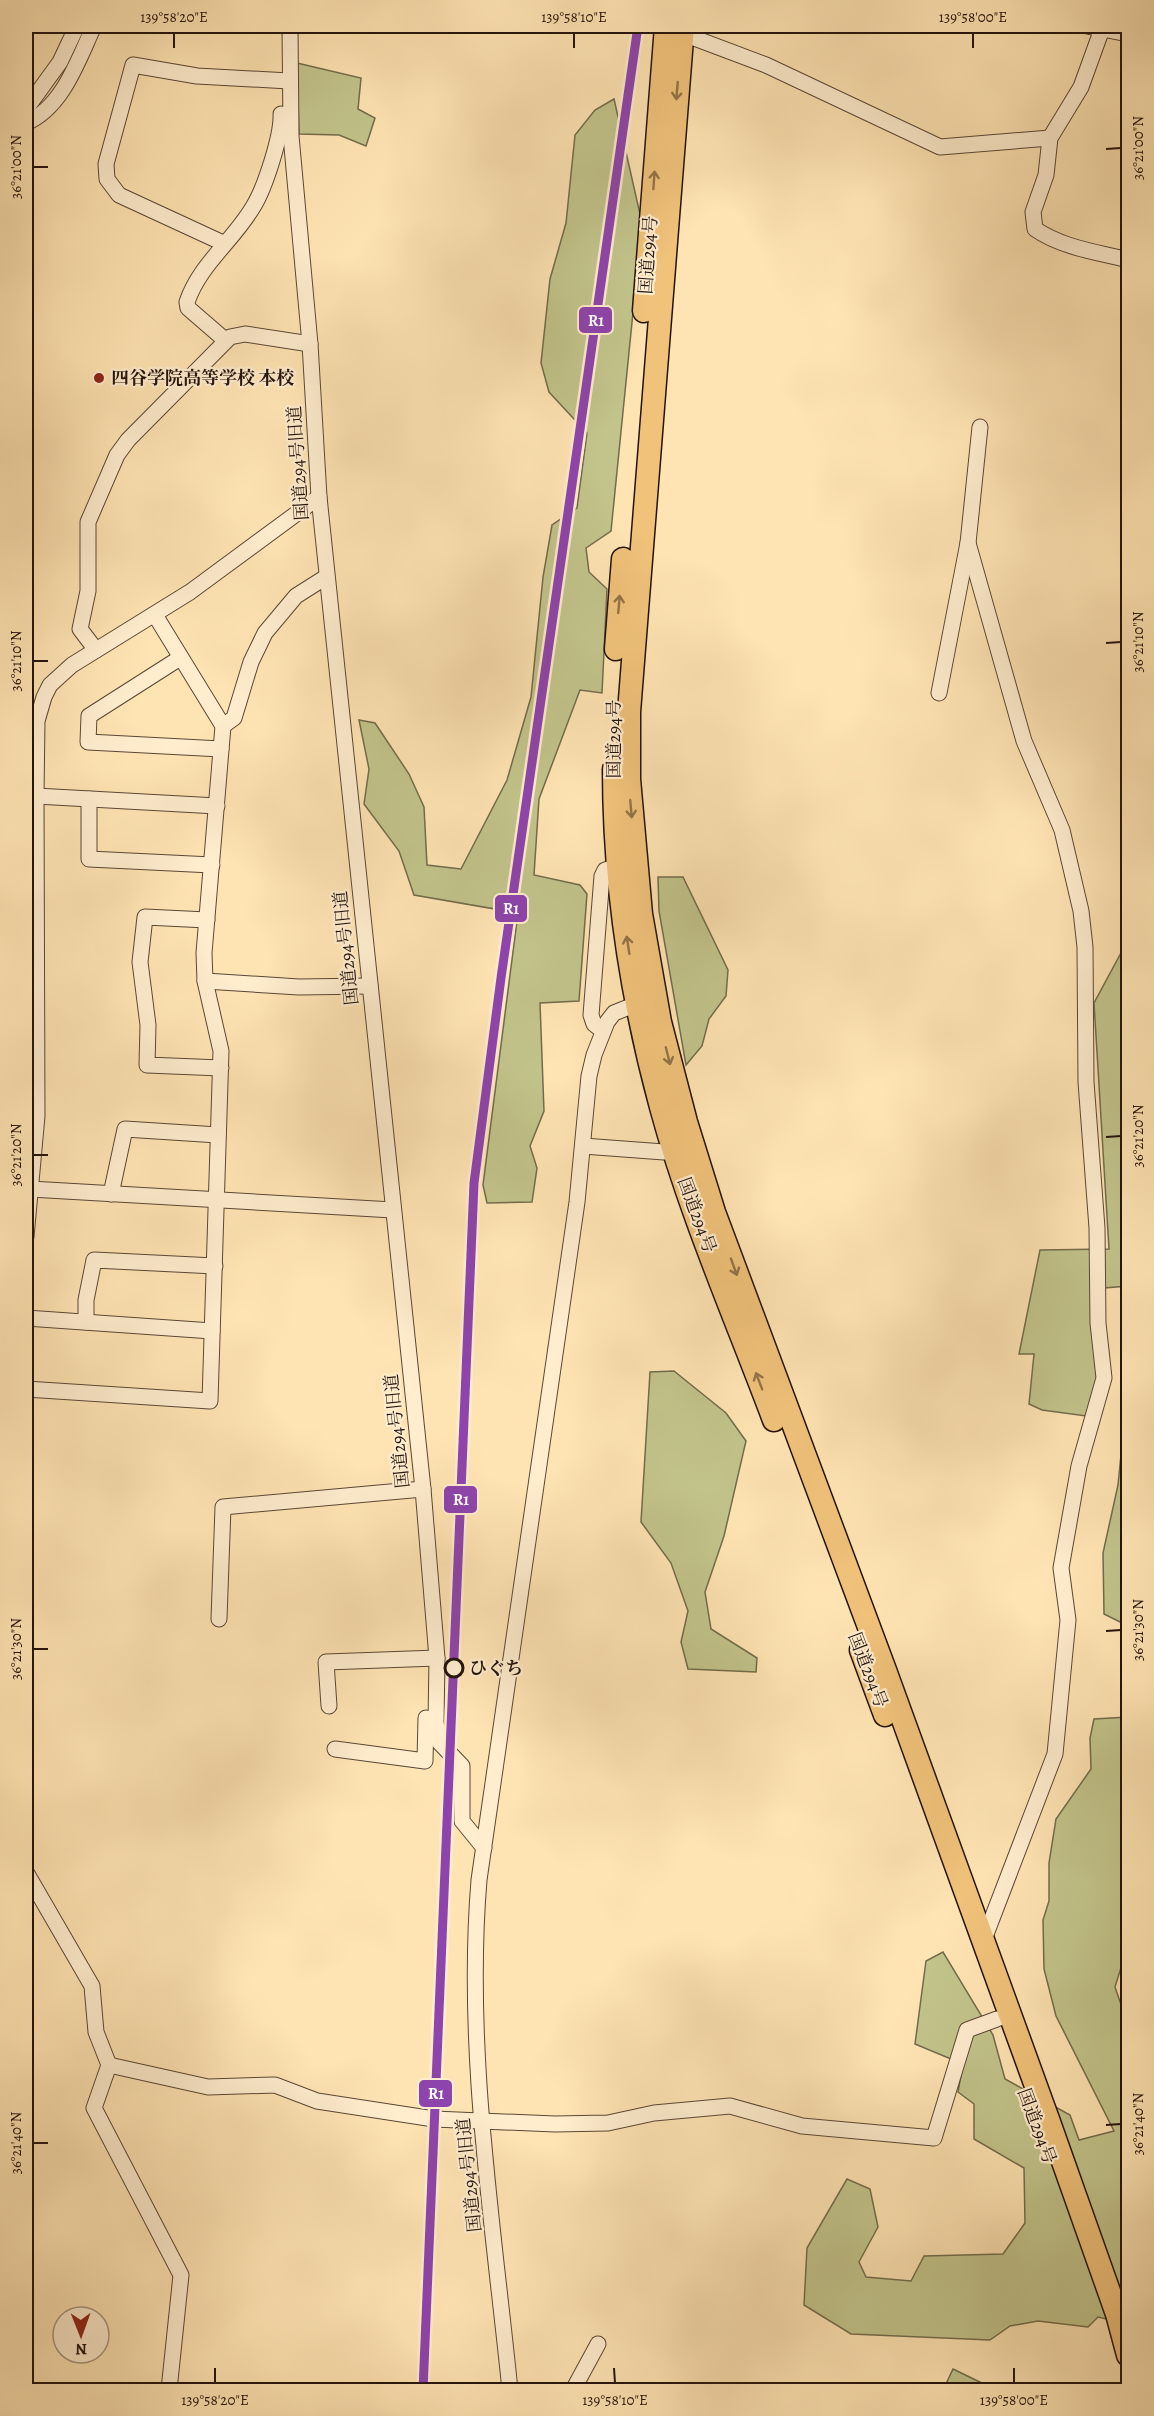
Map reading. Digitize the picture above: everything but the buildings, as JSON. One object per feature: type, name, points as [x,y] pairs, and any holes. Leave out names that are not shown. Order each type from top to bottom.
[{"type":"highway","name":"国道294号","points":[[671,27],[615,665],[617,866],[646,1001],[714,1212],[983,1942],[1117,2314],[1125,2347]]},
{"type":"highway","name":"国道294号","points":[[671,27],[629,712],[629,779],[646,1001],[659,1097],[701,1229],[931,1833],[1110,2318],[1125,2347]]},
{"type":"street","points":[[26,109],[60,62],[77,26]]},
{"type":"street","points":[[26,123],[52,105],[72,72],[94,26]]},
{"type":"street","name":"国道294号旧道","points":[[290,26],[289,103],[310,344],[319,497],[423,1489],[436,1658],[436,1722],[439,1742],[462,1766],[462,1821],[484,1848]]},
{"type":"street","points":[[1087,26],[1128,34]]},
{"type":"street","points":[[671,27],[766,65],[940,147],[1050,138]]},
{"type":"street","points":[[1102,29],[1081,87],[1050,138],[1046,175],[1033,212],[1035,230],[1066,245],[1128,260]]},
{"type":"street","points":[[223,243],[119,195],[107,179],[106,164],[133,65],[197,76],[289,81]]},
{"type":"street","points":[[225,340],[187,306],[197,280],[255,204],[281,130],[280,107],[289,103]]},
{"type":"street","points":[[96,650],[80,629],[88,591],[88,522],[117,455],[128,440],[225,340],[245,334],[310,344]]},
{"type":"street","points":[[939,693],[968,543],[980,427]]},
{"type":"street","points":[[26,1238],[37,1116],[31,1045],[36,796],[31,756],[39,710],[50,685],[72,665],[155,615],[319,497]]},
{"type":"street","points":[[968,543],[1024,741],[1062,830],[1081,911],[1085,947],[1086,1082],[1097,1228],[1098,1323],[1104,1378],[1079,1466],[1061,1568],[1068,1620],[1054,1754],[983,1942]]},
{"type":"street","points":[[223,726],[234,718],[251,662],[277,615],[296,597],[326,577]]},
{"type":"street","points":[[26,1389],[210,1401],[221,1051],[205,981],[207,920],[223,726],[155,615]]},
{"type":"street","points":[[180,658],[89,716],[88,742],[221,749]]},
{"type":"street","points":[[36,796],[217,806]]},
{"type":"street","points":[[89,799],[89,858],[212,865]]},
{"type":"street","points":[[603,1031],[594,1024],[591,1015],[602,876],[605,870],[617,866]]},
{"type":"street","points":[[207,920],[145,917],[140,962],[148,1025],[147,1065],[221,1068]]},
{"type":"street","points":[[205,981],[299,987],[370,986]]},
{"type":"street","name":"国道294号旧道","points":[[510,2391],[476,2037],[474,1978],[477,1906],[583,1146],[589,1076],[603,1031],[615,1013],[646,1001]]},
{"type":"street","points":[[111,1194],[125,1129],[218,1135]]},
{"type":"street","points":[[583,1146],[664,1152],[674,1149]]},
{"type":"street","points":[[30,1190],[393,1210]]},
{"type":"street","points":[[86,1322],[86,1300],[94,1260],[214,1266]]},
{"type":"street","points":[[26,1318],[212,1331]]},
{"type":"street","points":[[219,1619],[223,1507],[423,1489]]},
{"type":"street","points":[[329,1706],[326,1662],[436,1658]]},
{"type":"street","points":[[335,1749],[425,1761],[426,1718]]},
{"type":"street","points":[[425,1746],[443,1746]]},
{"type":"street","points":[[26,1872],[92,1986],[96,2032],[109,2065],[94,2108],[181,2275],[169,2391]]},
{"type":"street","points":[[109,2065],[208,2087],[275,2085],[317,2101],[434,2119],[483,2119],[555,2124],[608,2123],[654,2113],[730,2106],[801,2126],[934,2138],[967,2030],[998,2019]]},
{"type":"street","points":[[573,2391],[598,2344]]},
{"type":"green space","points":[[297,63],[361,78],[358,109],[375,118],[366,146],[339,135],[299,134]]},
{"type":"green space","points":[[614,99],[642,223],[611,531],[586,548],[589,572],[607,589],[602,693],[580,690],[539,799],[534,875],[580,885],[587,894],[579,1001],[540,1003],[544,1111],[530,1146],[537,1168],[532,1202],[487,1203],[483,1185],[518,913],[414,895],[399,851],[364,804],[369,769],[359,720],[375,723],[409,774],[424,807],[427,865],[461,869],[507,780],[531,697],[543,577],[552,525],[577,508],[587,433],[549,392],[541,363],[550,279],[566,223],[575,135],[595,110]]},
{"type":"green space","points":[[658,877],[683,877],[728,970],[726,996],[709,1019],[702,1046],[686,1065],[659,911]]},
{"type":"green space","points":[[1128,884],[1128,1286],[1092,1289],[1098,1378],[1086,1416],[1042,1410],[1029,1404],[1034,1354],[1019,1354],[1040,1250],[1109,1249],[1094,1003],[1122,951]]},
{"type":"green space","points":[[674,1371],[726,1413],[746,1441],[724,1536],[705,1592],[711,1629],[757,1658],[756,1672],[688,1669],[681,1642],[688,1611],[671,1563],[641,1522],[650,1372]]},
{"type":"green space","points":[[1128,1410],[1128,1626],[1104,1614],[1103,1553],[1118,1485],[1124,1425]]},
{"type":"green space","points":[[1128,1717],[1128,1945],[1115,1987],[1128,2025],[1128,2324],[1098,2317],[1088,2327],[1038,2321],[1010,2326],[990,2340],[851,2334],[804,2305],[807,2248],[847,2179],[870,2189],[878,2227],[859,2262],[866,2277],[911,2281],[924,2256],[1003,2254],[1025,2223],[1024,2168],[974,2139],[974,2104],[958,2092],[963,2064],[915,2044],[926,1961],[943,1952],[993,2035],[1005,2079],[1070,2115],[1079,2140],[1114,2131],[1056,2016],[1044,1969],[1043,1920],[1049,1901],[1049,1863],[1056,1819],[1091,1769],[1090,1738],[1094,1719]]},
{"type":"green space","points":[[953,2369],[994,2390],[946,2390],[945,2386]]},
{"type":"transit line","name":"R1","points":[[423,2390],[474,1183],[501,978],[638,26]]},
{"type":"place","name":"四谷学院高等学校 本校","points":[[99,378]]},
{"type":"place","name":"ひぐち","points":[[454,1668]]}]
